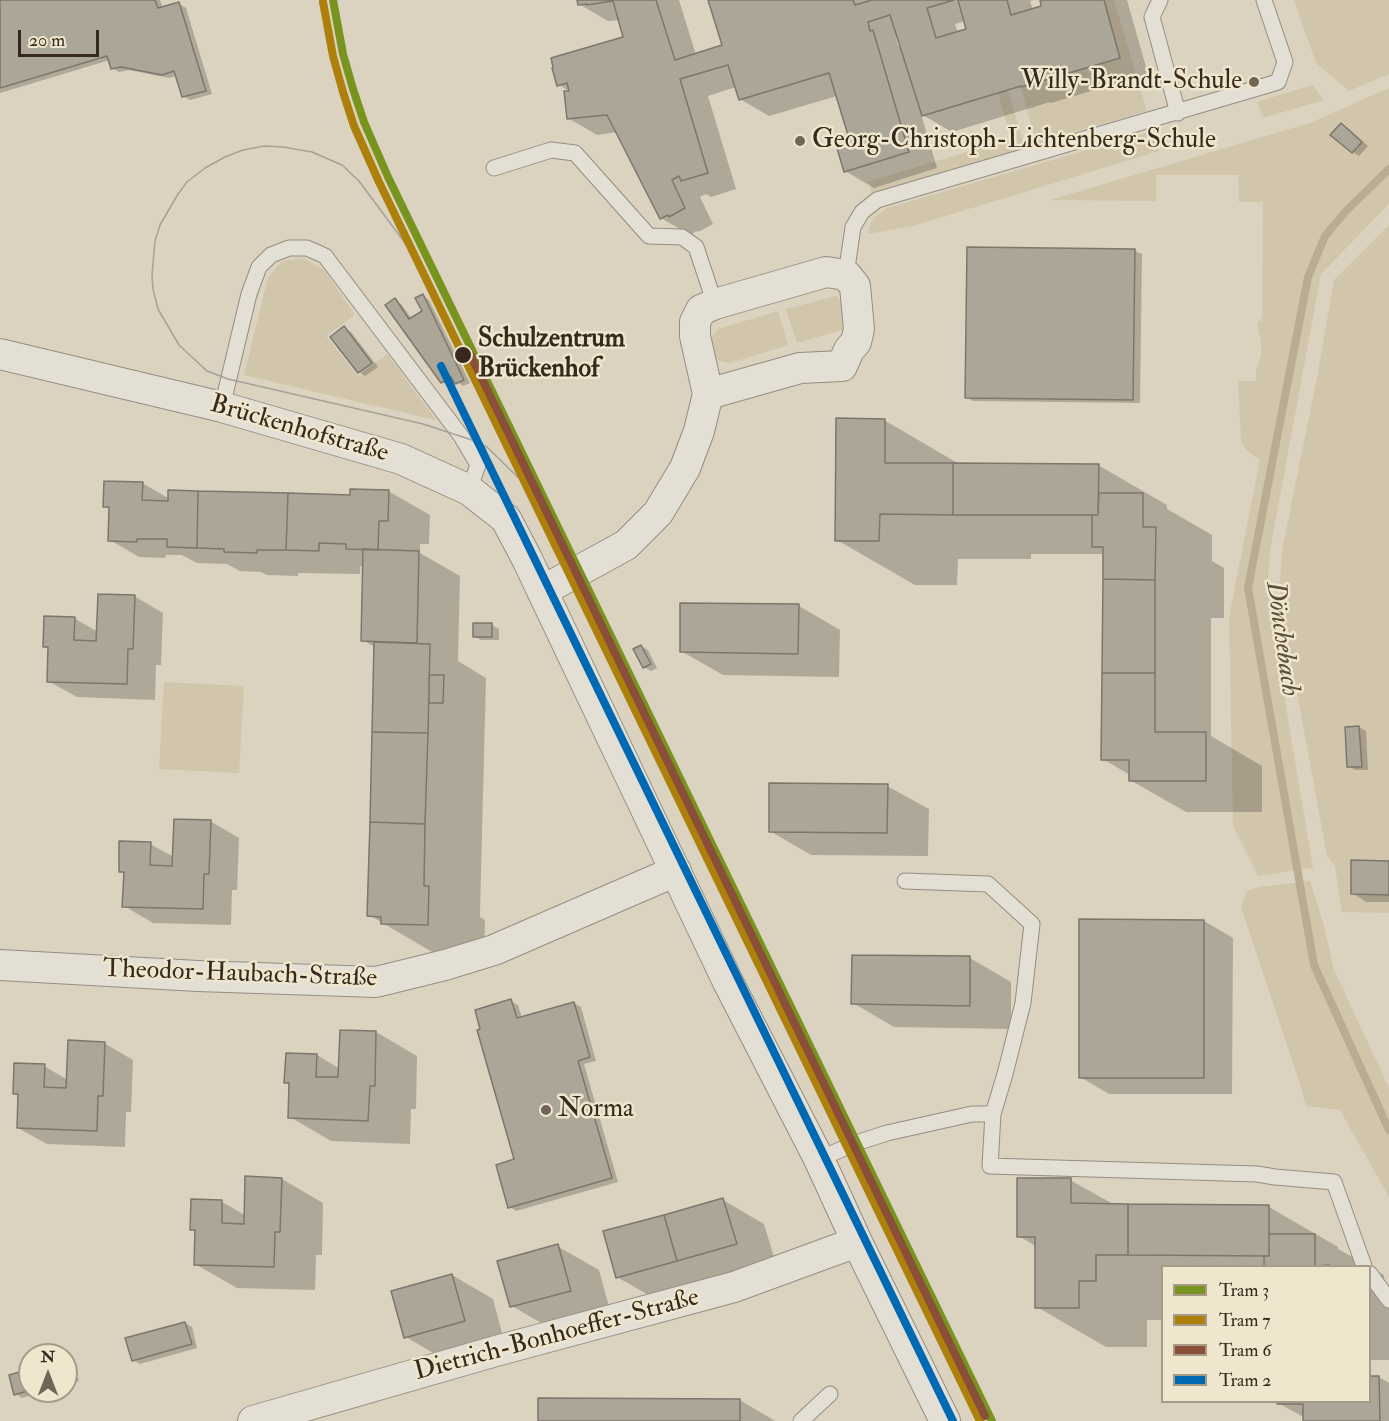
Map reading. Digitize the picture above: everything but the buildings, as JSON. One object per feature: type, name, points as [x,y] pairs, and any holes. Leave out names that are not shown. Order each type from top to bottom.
[{"type":"street","points":[[542,591],[626,545],[658,513],[685,468],[699,431],[708,394],[695,336],[695,322],[701,310],[826,272],[846,275],[855,286],[859,328],[856,342],[849,350],[842,366],[800,368],[708,394]]},
{"type":"street","name":"Brückenhofstraße","points":[[0,354],[222,407],[401,459],[469,490],[506,519],[728,982],[819,1159],[945,1421]]},
{"type":"street","name":"Theodor-Haubach-Straße","points":[[0,965],[198,976],[376,982],[445,966],[494,950],[676,871]]},
{"type":"street","name":"Dietrich-Bonhoeffer-Straße","points":[[253,1421],[734,1287],[857,1242]]},
{"type":"lane","points":[[1160,0],[1152,18],[1178,113]]},
{"type":"lane","points":[[846,275],[853,227],[862,212],[877,200],[1278,82],[1285,62],[1264,0]]},
{"type":"lane","points":[[494,168],[550,150],[575,153],[649,236],[682,237],[696,247],[715,304]]},
{"type":"lane","points":[[222,407],[249,294],[259,267],[271,255],[280,251],[289,248],[307,248],[325,256],[461,436],[478,465],[469,490]]},
{"type":"lane","points":[[905,881],[988,884],[1032,924],[1023,1003],[993,1114],[990,1166],[1257,1174],[1334,1182],[1364,1265]]},
{"type":"lane","points":[[819,1159],[887,1132],[972,1114],[993,1114]]},
{"type":"lane","points":[[1371,1275],[1389,1300]]},
{"type":"lane","points":[[801,1421],[830,1394]]},
{"type":"shaded area","points":[[1104,0],[1114,0],[1147,111],[1036,143],[1021,87],[1120,58]]},
{"type":"shaded area","points":[[1294,0],[1389,0],[1389,74],[1349,91],[1316,63]]},
{"type":"shaded area","points":[[1312,85],[1324,100],[1263,118],[1257,102]]},
{"type":"shaded area","points":[[1389,88],[1389,204],[1321,274],[1270,550],[1268,582],[1270,612],[1313,868],[1258,876],[1233,826],[1229,617],[1260,460],[1246,450],[1241,441],[1238,381],[1256,381],[1261,354],[1261,340],[1257,324],[1262,317],[1263,202],[1239,202],[1238,175],[1156,175],[1156,201],[1050,200],[1310,123]]},
{"type":"shaded area","points":[[1008,90],[1025,148],[872,194],[869,181],[1011,139],[998,93]]},
{"type":"shaded area","points":[[1153,131],[1159,151],[913,226],[867,234],[871,222],[887,208]]},
{"type":"shaded area","points":[[1389,225],[1389,913],[1342,912],[1335,866],[1327,856],[1282,611],[1280,582],[1282,551],[1334,280]]},
{"type":"shaded area","points":[[303,258],[324,270],[355,315],[326,336],[358,376],[387,354],[436,420],[244,375],[268,278],[282,261]]},
{"type":"shaded area","points":[[836,296],[846,305],[845,329],[797,343],[786,309]]},
{"type":"shaded area","points":[[778,311],[788,345],[730,363],[720,361],[712,355],[710,346],[712,336],[718,329]]},
{"type":"shaded area","points":[[164,682],[244,686],[239,773],[159,769]]},
{"type":"shaded area","points":[[1310,881],[1324,926],[1334,970],[1389,1088],[1389,1197],[1340,1110],[1306,1106],[1241,907],[1247,891],[1259,887]]},
{"type":"waterway","name":"Dönchebach","points":[[1389,169],[1345,212],[1325,236],[1308,277],[1248,588],[1314,965],[1389,1130]]},
{"type":"tram line","name":"3","points":[[333,0],[343,54],[353,89],[364,122],[388,177],[992,1421]]},
{"type":"tram line","name":"7","points":[[323,2],[333,56],[343,92],[354,126],[379,182],[980,1421]]},
{"type":"tram line","points":[[405,243],[359,181],[342,165],[312,152],[283,147],[265,146],[243,150],[205,168],[187,182],[178,194],[160,225],[155,241],[153,289],[158,309],[179,345],[207,371],[228,379],[423,424],[487,447],[530,489],[566,543]]},
{"type":"tram line","name":"6","points":[[469,352],[985,1416]]},
{"type":"tram line","name":"2","points":[[441,366],[953,1421]]},
{"type":"place","name":"Willy-Brandt-Schule","points":[[1254,82]]},
{"type":"place","name":"Georg-Christoph-Lichtenberg-Schule","points":[[800,141]]},
{"type":"place","name":"Schulzentrum Brückenhof","points":[[463,355]]},
{"type":"place","name":"Norma","points":[[546,1110]]}]
